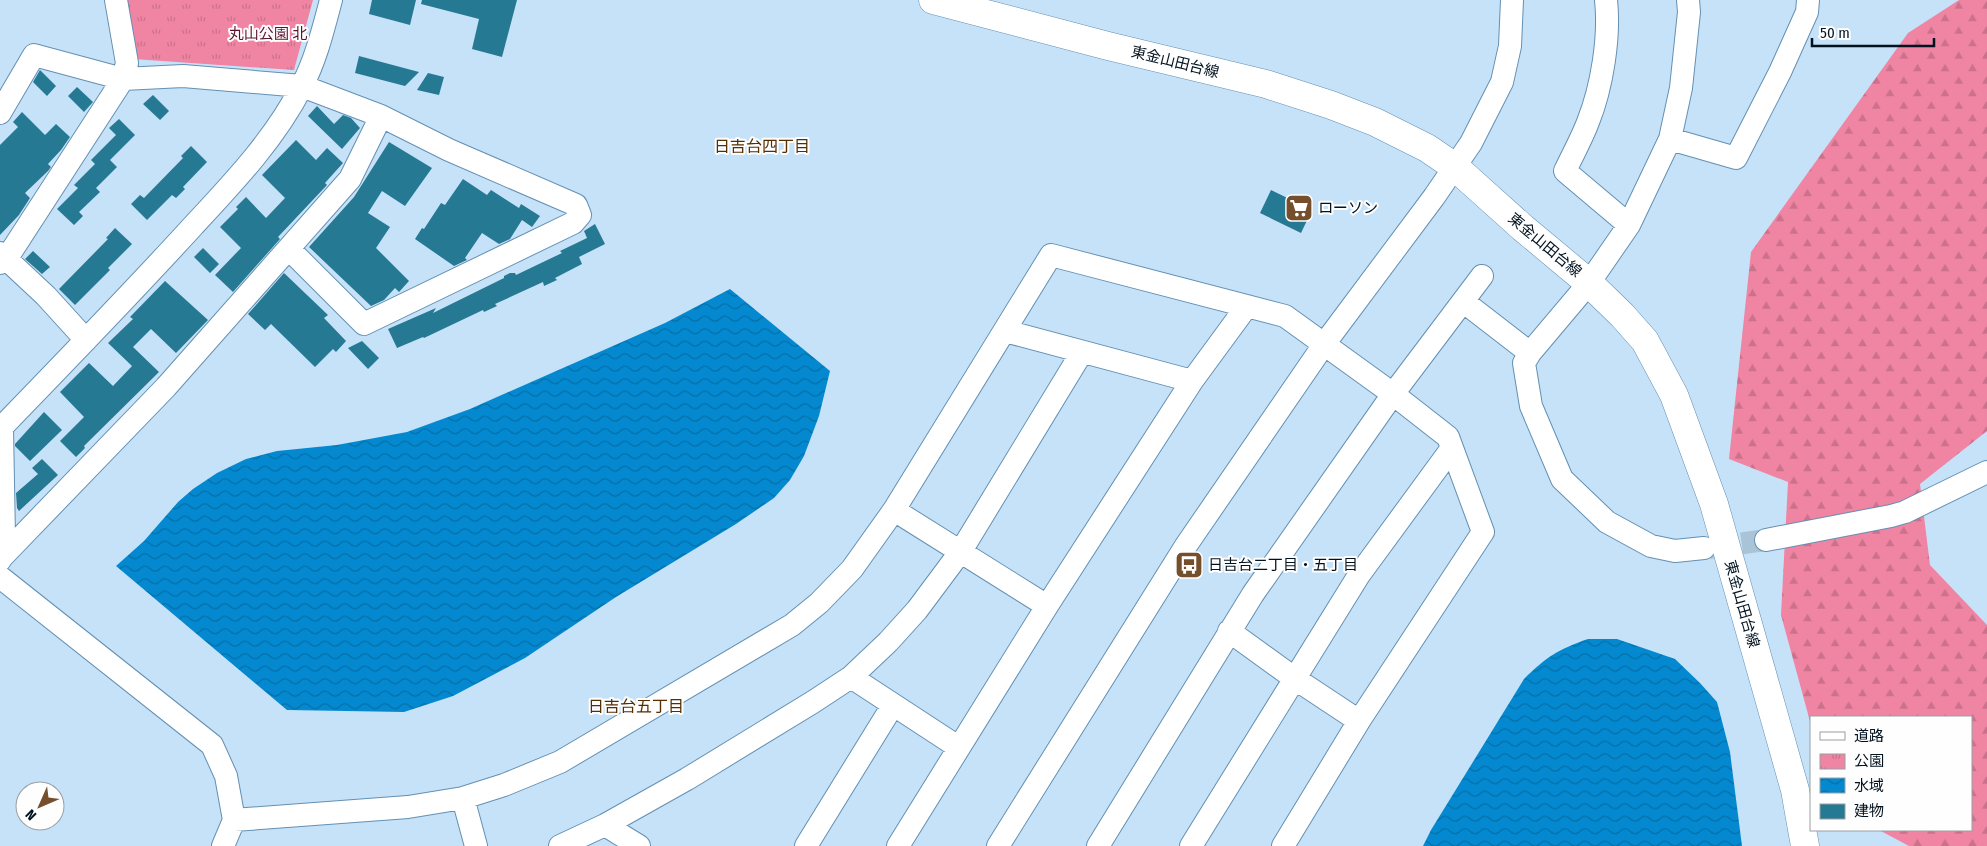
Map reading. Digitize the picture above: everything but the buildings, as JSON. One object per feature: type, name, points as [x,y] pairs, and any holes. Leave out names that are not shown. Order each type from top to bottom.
[{"type":"main road","name":"東金山田台線","points":[[933,0],[1108,46],[1266,84],[1375,122],[1427,148],[1455,167],[1523,228],[1589,283],[1622,315],[1645,340],[1674,395],[1714,504],[1795,790],[1805,846]]},
{"type":"street","points":[[86,340],[46,296],[2,258],[123,79],[127,63],[116,0]]},
{"type":"street","points":[[0,563],[4,538],[1,429],[166,256],[241,173],[275,131],[302,86],[319,45],[330,0]]},
{"type":"street","points":[[998,846],[1185,547],[1325,343],[1455,167],[1475,136],[1502,82],[1510,46],[1512,0]]},
{"type":"street","points":[[1606,0],[1608,16],[1601,75],[1588,121],[1566,171],[1629,225]]},
{"type":"street","points":[[1688,0],[1689,12],[1681,88],[1670,139],[1629,225],[1589,283],[1530,353],[1524,363],[1531,406],[1562,479],[1607,522],[1650,546],[1675,551],[1704,548]]},
{"type":"street","points":[[1670,139],[1736,158],[1780,72],[1807,12],[1808,0]]},
{"type":"street","points":[[0,113],[34,55],[123,79],[184,76],[302,86],[381,116],[449,150],[576,206],[580,215],[573,223],[364,324],[289,249]]},
{"type":"street","points":[[0,563],[166,387],[350,179],[381,116]]},
{"type":"street","points":[[234,820],[408,807],[463,798],[504,785],[560,762],[792,625],[819,604],[852,569],[894,510],[1051,255],[1285,316],[1325,343],[1448,437],[1483,532],[1359,720],[1283,846]]},
{"type":"street","points":[[1098,846],[1230,631],[1327,487],[1393,394],[1482,276]]},
{"type":"street","points":[[1464,302],[1530,353]]},
{"type":"street","points":[[904,844],[958,747],[1047,606],[1192,381],[1247,306]]},
{"type":"street","points":[[1005,331],[1192,381]]},
{"type":"street","points":[[560,846],[605,825],[687,779],[851,677],[888,642],[917,610],[961,550],[1082,352]]},
{"type":"street","points":[[1191,846],[1359,575],[1452,448]]},
{"type":"street","points":[[1766,540],[1905,512],[1987,472]]},
{"type":"street","points":[[894,510],[961,550],[1047,606]]},
{"type":"street","points":[[0,563],[212,745],[226,776],[234,820],[223,846]]},
{"type":"street","points":[[1230,631],[1294,678],[1359,720]]},
{"type":"street","points":[[851,677],[958,747]]},
{"type":"street","points":[[806,846],[893,705]]},
{"type":"street","points":[[463,798],[476,846]]},
{"type":"street","points":[[605,825],[639,846]]},
{"type":"green space","name":"丸山公園 北","points":[[126,0],[313,0],[294,70],[133,59]]},
{"type":"green space","points":[[1959,0],[1987,0],[1987,431],[1920,484],[1930,565],[1987,625],[1987,846],[1909,846],[1881,831],[1972,831],[1972,716],[1810,716],[1810,721],[1781,615],[1788,482],[1729,459],[1751,252],[1908,33]]},
{"type":"water","points":[[730,289],[830,371],[819,416],[804,456],[790,480],[774,498],[736,524],[616,597],[525,658],[453,696],[404,712],[287,710],[116,566],[144,541],[178,502],[193,489],[217,473],[246,459],[277,451],[337,445],[407,432],[470,409],[665,323]]},
{"type":"water","points":[[1588,639],[1617,639],[1675,659],[1717,702],[1730,752],[1742,846],[1423,846],[1524,679],[1553,654]]},
{"type":"tunnel","points":[[1709,548],[1766,540]]},
{"type":"place","name":"ローソン","points":[[1299,208]]},
{"type":"place","name":"日吉台二丁目・五丁目","points":[[1189,565]]},
{"type":"district","name":"日吉台四丁目","points":[[762,146]]},
{"type":"district","name":"日吉台五丁目","points":[[636,706]]}]
